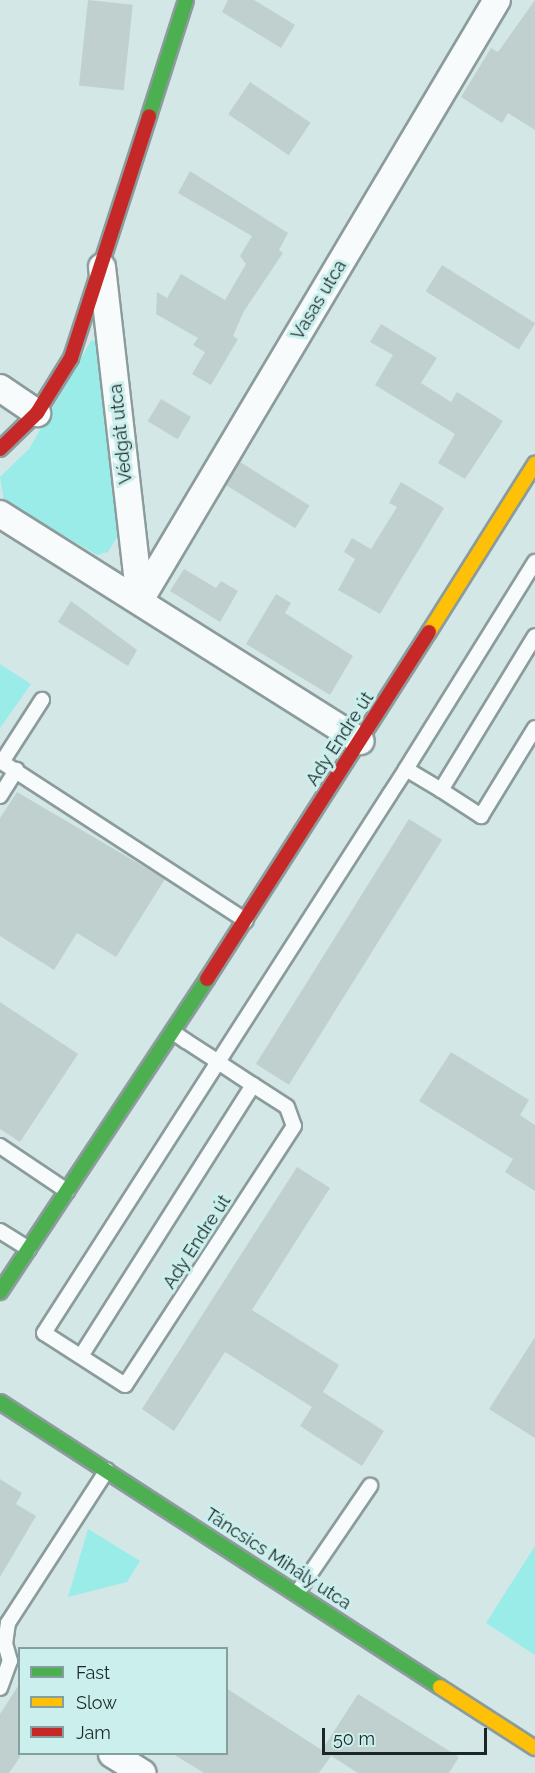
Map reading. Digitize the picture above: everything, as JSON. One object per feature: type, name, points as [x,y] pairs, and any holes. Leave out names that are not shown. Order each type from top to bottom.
[{"type":"street","name":"Védgát utca","points":[[0,449],[37,413],[71,358],[186,0]]},
{"type":"street","name":"Vasas utca","points":[[140,600],[497,0]]},
{"type":"street","name":"Védgát utca","points":[[102,267],[140,600]]},
{"type":"street","points":[[0,388],[37,413]]},
{"type":"street","name":"Ady Endre út","points":[[0,1292],[246,921],[535,465]]},
{"type":"street","points":[[0,514],[361,741]]},
{"type":"street","name":"Táncsics Mihály utca","points":[[0,1402],[535,1748]]},
{"type":"street","points":[[114,1755],[142,1773]]},
{"type":"lane","name":"Ady Endre út","points":[[173,1032],[218,1062],[253,1084],[287,1107],[294,1126],[125,1385],[44,1333],[218,1062],[406,770],[535,562]]},
{"type":"lane","points":[[441,790],[535,636]]},
{"type":"lane","points":[[42,700],[1,761],[246,921]]},
{"type":"lane","points":[[406,770],[481,816],[535,728]]},
{"type":"lane","points":[[0,796],[16,770]]},
{"type":"lane","name":"Ady Endre út","points":[[81,1356],[253,1084]]},
{"type":"lane","points":[[0,1146],[67,1191]]},
{"type":"lane","points":[[0,1231],[28,1249]]},
{"type":"lane","points":[[0,1689],[10,1661],[5,1644],[4,1626],[107,1470]]},
{"type":"lane","points":[[297,1593],[370,1486]]},
{"type":"shaded area","points":[[101,339],[122,529],[108,552],[97,555],[4,501],[0,477],[29,449],[91,341]]},
{"type":"shaded area","points":[[0,664],[31,684],[0,728]]},
{"type":"shaded area","points":[[88,1529],[140,1561],[127,1582],[68,1597]]},
{"type":"shaded area","points":[[535,1546],[535,1655],[486,1623]]},
{"type":"building","points":[[88,0],[133,5],[124,90],[79,86]]},
{"type":"building","points":[[228,0],[254,0],[295,25],[281,48],[222,12]]},
{"type":"building","points":[[535,0],[535,130],[508,113],[502,123],[461,97],[491,48],[498,52]]},
{"type":"building","points":[[250,82],[311,123],[289,155],[228,114]]},
{"type":"building","points":[[190,171],[288,233],[279,250],[283,253],[244,311],[233,336],[238,339],[211,385],[192,374],[205,352],[193,345],[198,338],[156,314],[157,292],[167,298],[181,274],[225,300],[246,264],[240,256],[252,236],[178,193]]},
{"type":"building","points":[[442,265],[535,323],[519,350],[426,291]]},
{"type":"building","points":[[381,324],[437,358],[421,383],[451,402],[457,392],[503,421],[465,479],[438,463],[455,434],[375,385],[393,355],[370,342]]},
{"type":"building","points":[[161,399],[191,417],[178,439],[148,421]]},
{"type":"building","points":[[240,462],[310,505],[295,528],[226,485]]},
{"type":"building","points":[[401,482],[444,508],[380,614],[338,590],[355,559],[344,552],[352,538],[371,549],[397,507],[389,503]]},
{"type":"building","points":[[184,569],[216,588],[221,581],[238,591],[220,622],[170,591]]},
{"type":"building","points":[[276,594],[291,603],[285,613],[353,656],[330,695],[246,644]]},
{"type":"building","points":[[71,601],[137,650],[128,666],[58,622]]},
{"type":"building","points":[[17,792],[165,879],[116,957],[77,933],[54,970],[0,936],[0,818]]},
{"type":"building","points":[[409,819],[442,840],[289,1085],[256,1064]]},
{"type":"building","points":[[0,1002],[78,1054],[20,1142],[0,1129]]},
{"type":"building","points":[[451,1052],[529,1100],[520,1115],[535,1125],[535,1191],[505,1172],[513,1159],[419,1101]]},
{"type":"building","points":[[297,1167],[330,1188],[252,1310],[339,1365],[323,1392],[384,1431],[362,1466],[300,1426],[312,1407],[225,1352],[174,1431],[142,1409]]},
{"type":"building","points":[[535,1337],[535,1438],[489,1409]]},
{"type":"building","points":[[0,1479],[22,1493],[16,1504],[36,1516],[0,1577]]},
{"type":"building","points":[[18,1686],[18,1755],[20,1757],[9,1773],[0,1773],[0,1714]]},
{"type":"building","points":[[228,1689],[331,1756],[319,1773],[204,1773],[175,1755],[228,1755]]},
{"type":"building","points":[[358,1694],[459,1757],[449,1773],[358,1773],[322,1750]]},
{"type":"traffic: fast","points":[[149,116],[186,0]]},
{"type":"traffic: fast","points":[[0,1292],[207,979]]},
{"type":"traffic: fast","points":[[0,1402],[440,1687]]},
{"type":"traffic: slow","points":[[429,632],[535,464]]},
{"type":"traffic: slow","points":[[440,1687],[535,1748]]},
{"type":"traffic: jam","points":[[0,449],[37,413],[71,358],[149,116]]},
{"type":"traffic: jam","points":[[207,979],[429,632]]}]
